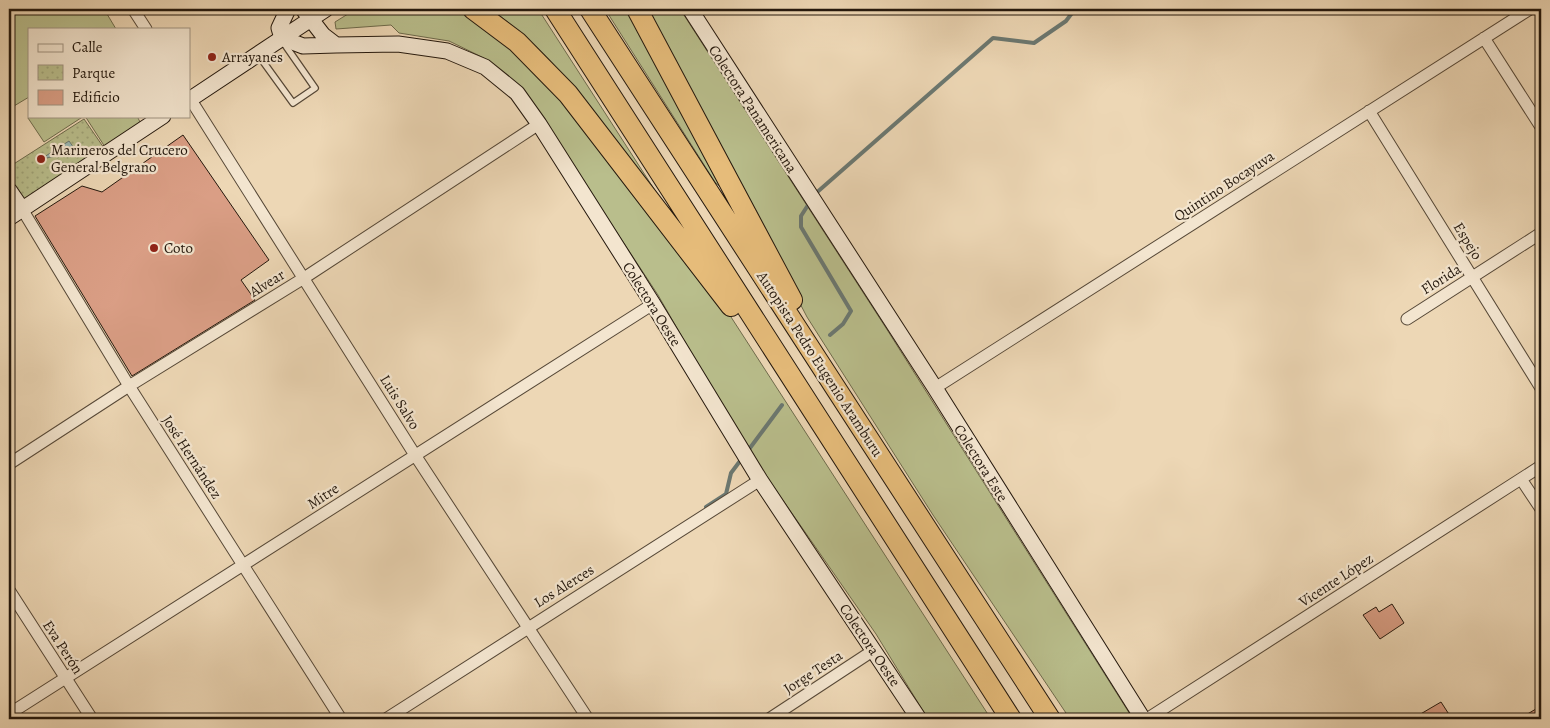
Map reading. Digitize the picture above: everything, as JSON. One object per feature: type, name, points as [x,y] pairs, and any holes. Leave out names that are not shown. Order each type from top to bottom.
[{"type":"highway","points":[[473,9],[517,42],[568,94],[815,415]]},
{"type":"highway","name":"Autopista Pedro Eugenio Aramburu","points":[[555,9],[1010,719]]},
{"type":"highway","name":"Autopista Pedro Eugenio Aramburu","points":[[590,9],[1050,719]]},
{"type":"highway","points":[[637,9],[848,408]]},
{"type":"highway","points":[[967,652],[1005,719]]},
{"type":"street","points":[[133,9],[145,28]]},
{"type":"street","points":[[282,38],[279,28],[288,9]]},
{"type":"street","points":[[190,97],[282,38],[307,14],[326,9]]},
{"type":"street","name":"Colectora Panamericana","points":[[690,9],[817,208]]},
{"type":"street","name":"Quintino Bocayuva","points":[[934,388],[1530,9]]},
{"type":"street","points":[[307,14],[323,35],[336,45]]},
{"type":"street","name":"Colectora Oeste","points":[[282,38],[303,46],[398,44],[431,48],[463,57],[485,67],[517,93],[539,124],[653,304],[750,465],[919,719]]},
{"type":"street","points":[[1484,38],[1541,127]]},
{"type":"street","name":"Luis Salvo","points":[[190,100],[415,455],[588,719]]},
{"type":"street","name":"Espejo","points":[[1369,111],[1541,388]]},
{"type":"street","points":[[9,190],[15,214],[160,118]]},
{"type":"street","name":"Alvear","points":[[9,464],[129,386],[304,278],[539,124]]},
{"type":"street","name":"Colectora Este","points":[[817,208],[934,388],[1143,719]]},
{"type":"street","name":"José Hernández","points":[[15,214],[129,386],[341,719]]},
{"type":"street","name":"Florida","points":[[1407,319],[1541,233]]},
{"type":"street","name":"Mitre","points":[[9,714],[653,304]]},
{"type":"street","name":"Vicente López","points":[[1147,719],[1541,466]]},
{"type":"street","points":[[1521,479],[1541,509]]},
{"type":"street","name":"Los Alerces","points":[[386,719],[760,480]]},
{"type":"street","name":"Eva Perón","points":[[9,590],[92,719]]},
{"type":"street","name":"Jorge Testa","points":[[768,719],[874,650]]},
{"type":"lane","points":[[258,54],[293,103],[315,88],[282,38]]},
{"type":"green space","points":[[9,9],[104,9],[115,28],[28,28],[28,98],[9,109]]},
{"type":"green space","points":[[356,9],[452,9],[479,17],[547,75],[720,300],[991,719],[928,719],[876,634],[741,440],[658,295],[527,96],[508,76],[484,58],[449,41],[399,33],[391,25],[336,29],[335,22]]},
{"type":"green space","points":[[491,9],[538,9],[676,223],[571,84],[539,50]]},
{"type":"green space","points":[[605,9],[632,9],[732,198],[715,182]]},
{"type":"green space","points":[[649,9],[680,9],[886,328],[1133,719],[1070,719],[933,515],[807,317],[662,38]]},
{"type":"green space","points":[[28,118],[81,118],[44,142]]},
{"type":"green space","points":[[86,118],[138,118],[141,124],[105,147]]},
{"type":"green space","points":[[84,119],[104,148],[20,202],[9,185],[9,167]]},
{"type":"water","points":[[69,141],[77,152],[41,159]]},
{"type":"building","name":"Coto","points":[[183,135],[269,260],[241,280],[255,300],[132,376],[35,216],[82,186],[102,192]]},
{"type":"building","points":[[1392,604],[1404,623],[1380,639],[1363,615],[1376,607],[1379,612]]},
{"type":"building","points":[[1441,702],[1452,719],[1412,719]]},
{"type":"building","points":[[1541,706],[1541,719],[1519,719]]},
{"type":"waterway","points":[[815,194],[993,38],[1034,43],[1066,21],[1075,9]]},
{"type":"waterway","points":[[810,202],[801,216],[801,227],[851,311],[843,324],[830,335]]},
{"type":"waterway","points":[[747,452],[782,405]]},
{"type":"waterway","points":[[706,507],[726,494],[731,473],[743,457]]},
{"type":"place","name":"Arrayanes","points":[[212,57]]},
{"type":"place","name":"Marineros del Crucero General Belgrano","points":[[41,159]]},
{"type":"place","name":"Coto","points":[[154,248]]}]
